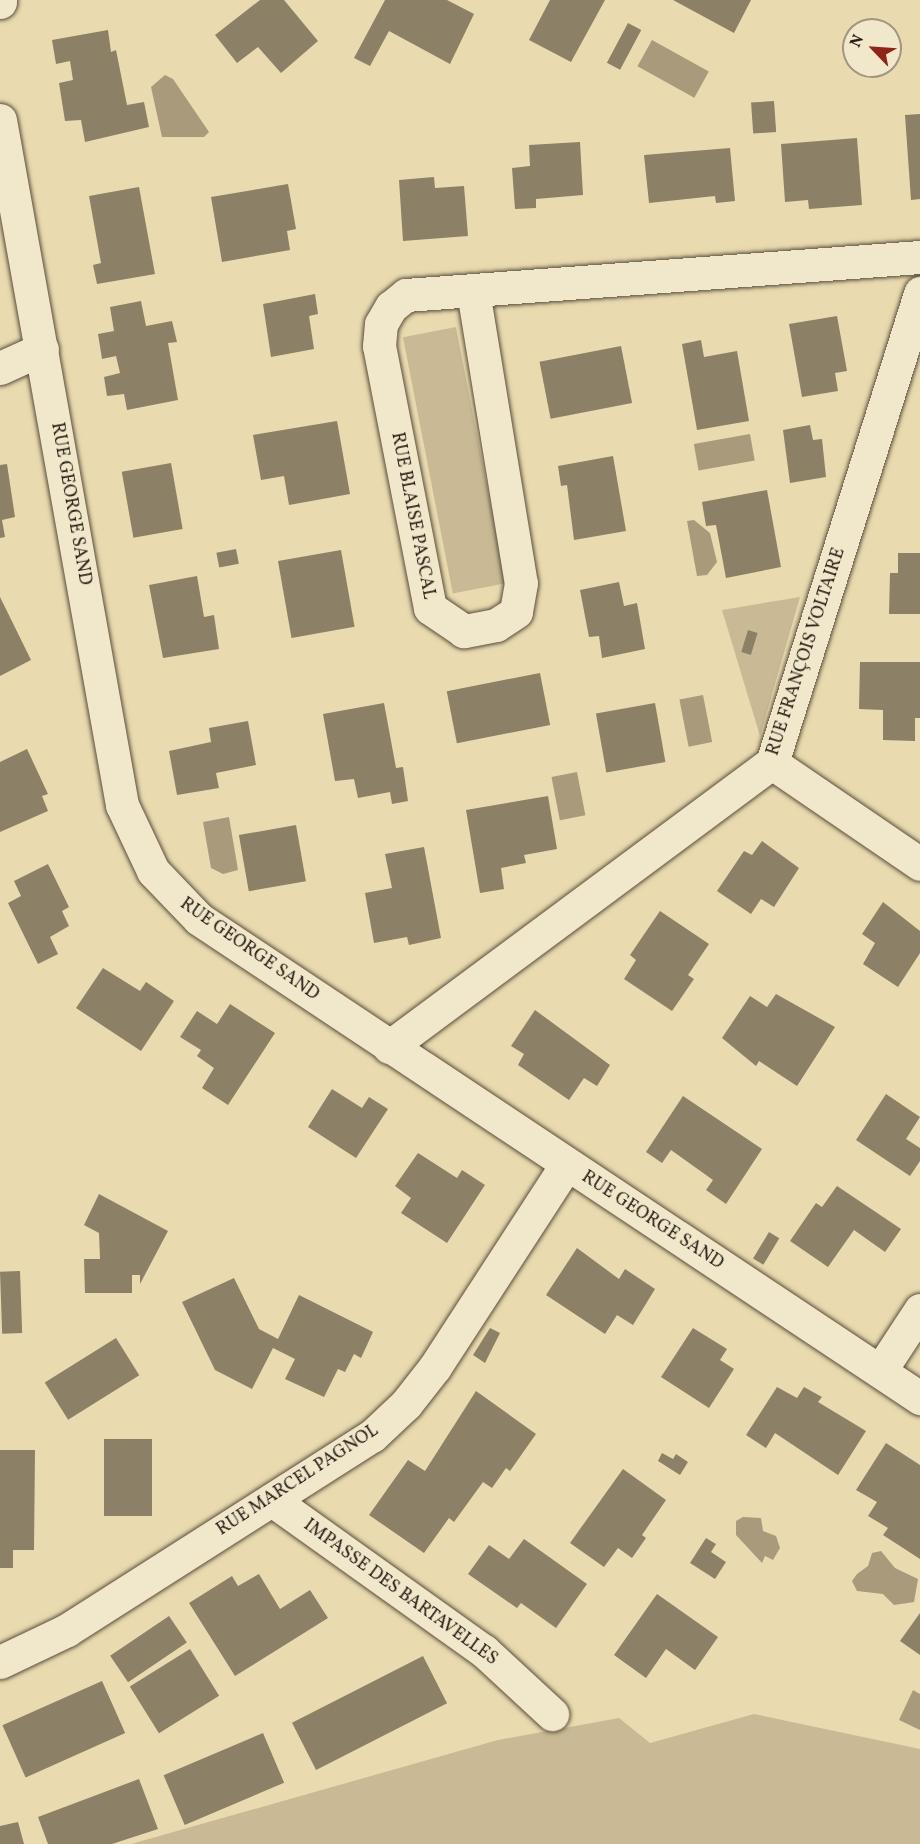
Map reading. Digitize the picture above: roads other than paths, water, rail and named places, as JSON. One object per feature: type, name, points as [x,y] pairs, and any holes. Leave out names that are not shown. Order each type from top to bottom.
[{"type":"street","name":"RUE GEORGE SAND","points":[[0,120],[122,805],[135,840],[153,871],[199,919],[566,1165],[920,1398]]},
{"type":"street","name":"RUE BLAISE PASCAL","points":[[473,291],[521,583],[516,612],[496,625],[465,630],[429,608],[379,346],[381,324],[406,295],[920,257]]},
{"type":"street","name":"RUE FRANÇOIS VOLTAIRE","points":[[389,1047],[772,764],[920,293]]},
{"type":"street","points":[[0,368],[42,349]]},
{"type":"street","points":[[772,764],[920,864]]},
{"type":"street","name":"RUE MARCEL PAGNOL","points":[[0,1662],[67,1630],[372,1436],[406,1404],[566,1165]]},
{"type":"street","points":[[880,1371],[920,1310]]},
{"type":"street","name":"IMPASSE DES BARTAVELLES","points":[[272,1500],[484,1651],[552,1714]]}]
